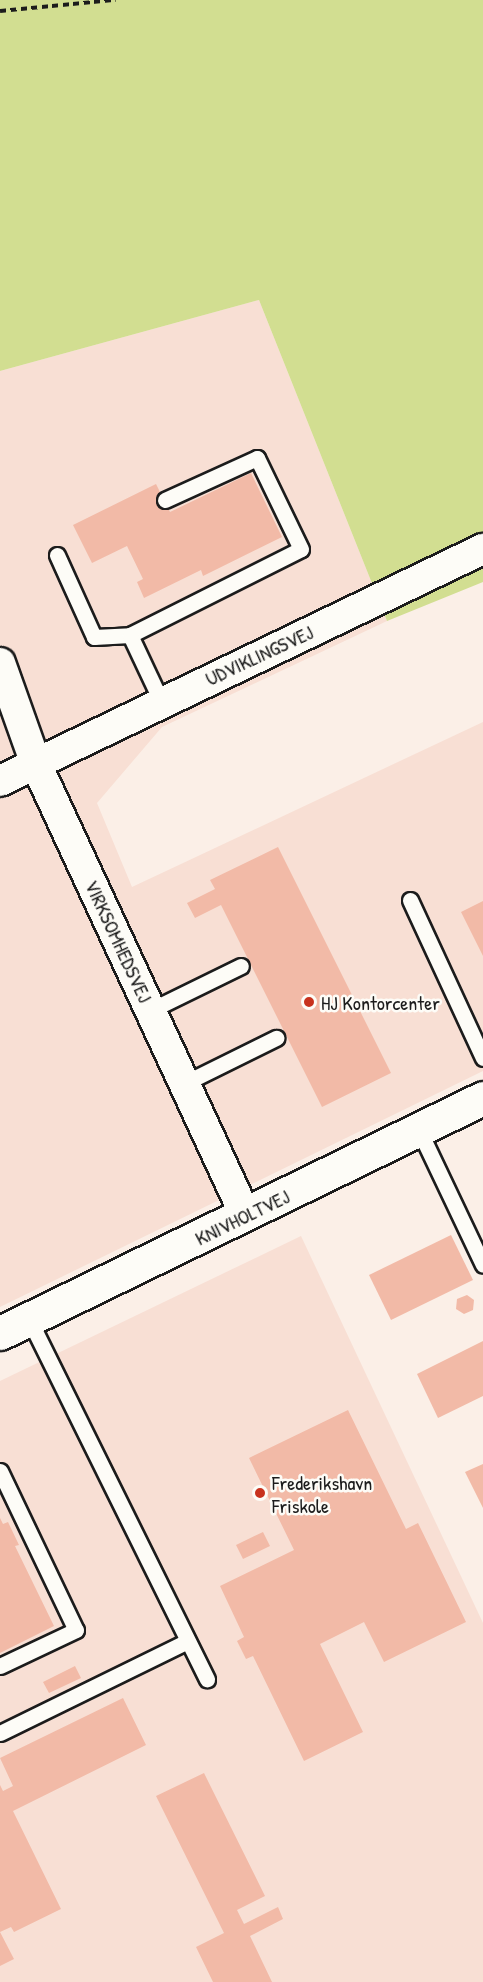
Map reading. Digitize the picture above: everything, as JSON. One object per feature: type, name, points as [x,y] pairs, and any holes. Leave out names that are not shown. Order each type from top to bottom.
[{"type":"street","name":"UDVIKLINGSVEJ","points":[[0,781],[161,701],[483,549]]},
{"type":"street","name":"VIRKSOMHEDSVEJ","points":[[0,663],[36,764],[246,1216]]},
{"type":"street","name":"KNIVHOLTVEJ","points":[[0,1333],[246,1216],[483,1098]]},
{"type":"lane","points":[[57,555],[94,637],[130,635],[300,549],[257,458],[165,500]]},
{"type":"lane","points":[[130,635],[161,701]]},
{"type":"lane","points":[[410,900],[483,1058]]},
{"type":"lane","points":[[151,1010],[241,966]]},
{"type":"lane","points":[[185,1083],[276,1038]]},
{"type":"lane","points":[[419,1130],[483,1265]]},
{"type":"lane","points":[[29,1319],[207,1679]]},
{"type":"lane","points":[[0,1471],[76,1630],[0,1666]]},
{"type":"lane","points":[[0,1733],[188,1641]]},
{"type":"path","points":[[0,11],[115,0]]},
{"type":"shaded area","points":[[259,300],[387,621],[162,727],[97,803],[132,887],[483,722],[483,1071],[0,1307],[0,371]]},
{"type":"shaded area","name":"Frederikshavn Friskole","points":[[301,1236],[483,1623],[483,1982],[0,1982],[0,1381]]},
{"type":"green space","points":[[0,0],[483,0],[483,582],[387,621],[259,300],[0,371]]},
{"type":"building","points":[[251,473],[282,537],[203,576],[201,570],[144,598],[137,582],[143,579],[127,546],[92,563],[73,525],[156,484],[170,512]]},
{"type":"building","points":[[278,847],[391,1073],[322,1107],[221,905],[195,918],[187,903],[215,889],[210,880]]},
{"type":"building","points":[[483,901],[483,956],[461,912]]},
{"type":"building","points":[[451,1235],[473,1280],[391,1320],[369,1275]]},
{"type":"building","points":[[467,1295],[474,1300],[473,1310],[464,1314],[456,1309],[457,1299]]},
{"type":"building","points":[[483,1341],[483,1396],[438,1418],[417,1374]]},
{"type":"building","points":[[348,1410],[406,1529],[418,1523],[466,1622],[384,1662],[364,1622],[320,1644],[363,1732],[304,1761],[253,1656],[246,1659],[237,1641],[244,1637],[220,1586],[294,1550],[249,1458]]},
{"type":"building","points":[[483,1464],[483,1508],[465,1472]]},
{"type":"building","points":[[0,1518],[3,1524],[8,1522],[19,1545],[15,1546],[54,1626],[0,1653]]},
{"type":"building","points":[[263,1532],[270,1546],[243,1559],[236,1545]]},
{"type":"building","points":[[75,1666],[81,1678],[49,1693],[43,1682]]},
{"type":"building","points":[[123,1698],[146,1745],[13,1811],[61,1909],[14,1932],[11,1927],[0,1932],[0,1785],[3,1791],[13,1786],[0,1758]]},
{"type":"building","points":[[204,1773],[265,1896],[237,1910],[244,1924],[278,1907],[283,1919],[250,1936],[272,1982],[213,1982],[196,1947],[224,1933],[156,1796]]},
{"type":"building","points":[[0,1932],[14,1959],[0,1966]]},
{"type":"place","name":"HJ Kontorcenter","points":[[309,1002]]},
{"type":"place","name":"Frederikshavn Friskole","points":[[260,1493]]}]
